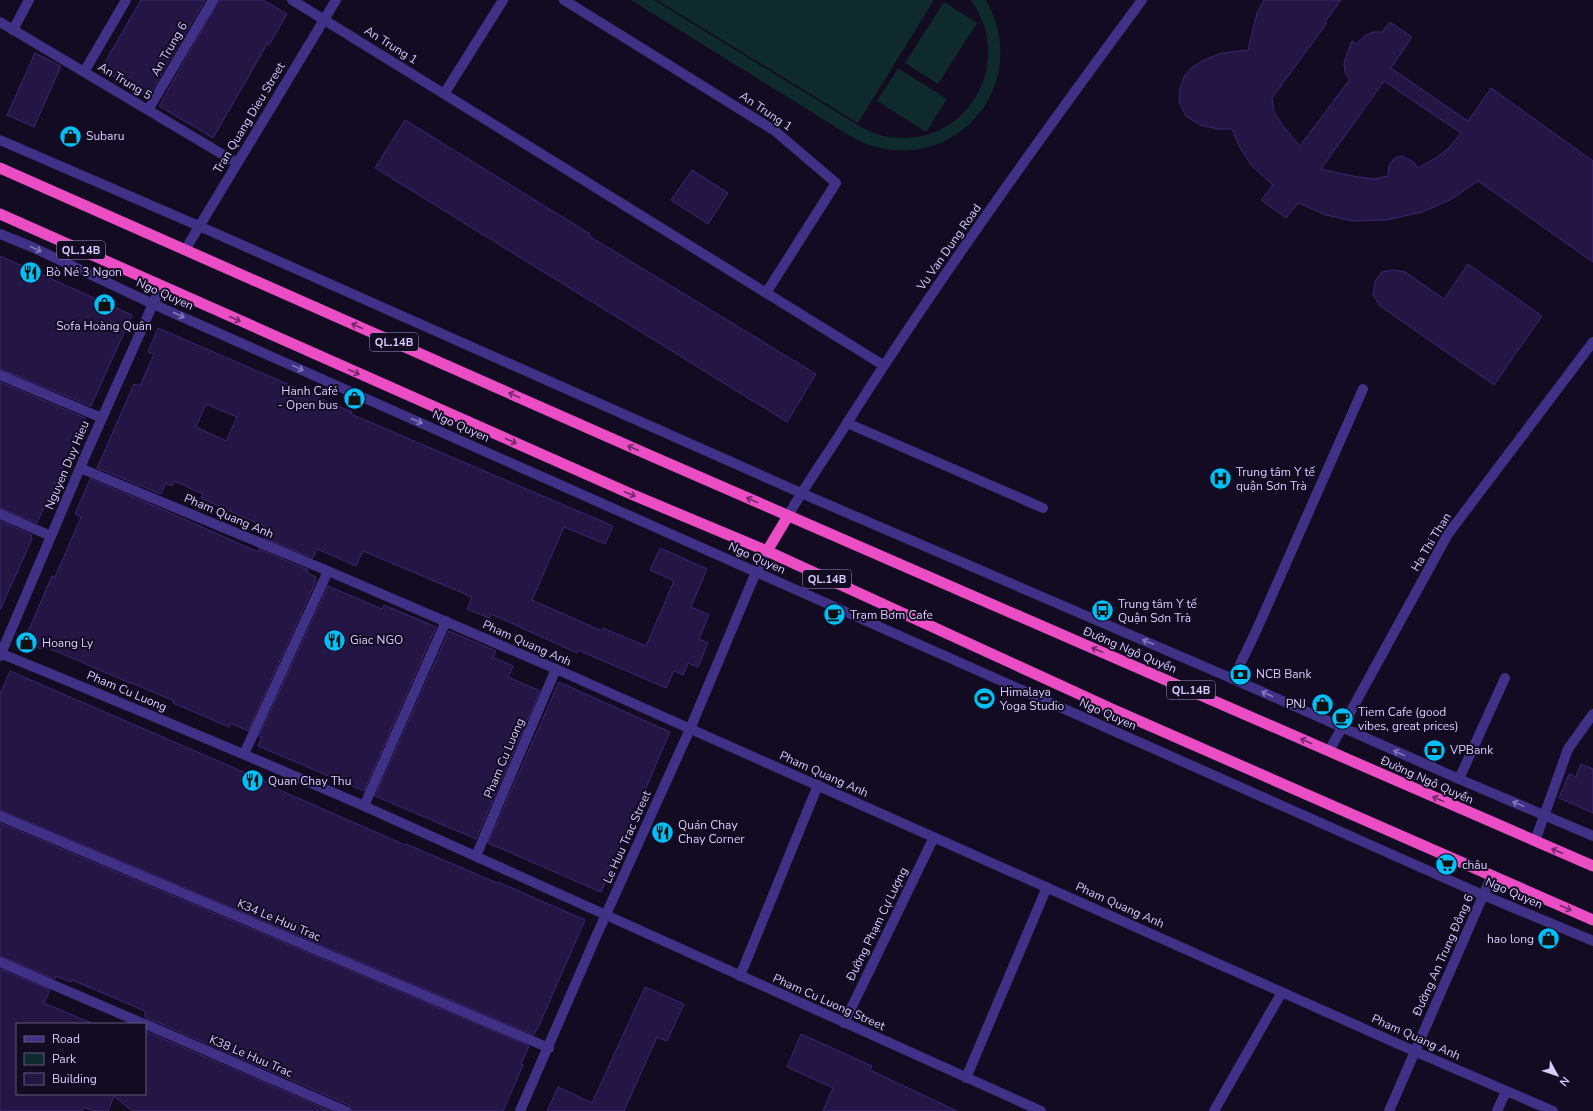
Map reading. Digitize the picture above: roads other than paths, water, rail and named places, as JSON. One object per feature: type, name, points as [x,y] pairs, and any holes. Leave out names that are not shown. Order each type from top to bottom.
[{"type":"highway","name":"QL.14B","points":[[0,168],[788,516]]},
{"type":"highway","name":"QL.14B","points":[[0,214],[161,286]]},
{"type":"highway","name":"Ngo Quyen","points":[[161,286],[631,494],[767,551],[1114,710],[1593,920]]},
{"type":"highway","points":[[767,551],[788,516]]},
{"type":"highway","name":"Đường Ngô Quyền","points":[[788,516],[1593,866]]},
{"type":"street","points":[[13,30],[29,0]]},
{"type":"street","points":[[84,72],[126,0]]},
{"type":"street","name":"An Trung 6","points":[[148,110],[213,0]]},
{"type":"street","name":"An Trung 1","points":[[292,0],[884,365]]},
{"type":"street","name":"Tran Quang Dieu Street","points":[[185,250],[336,0]]},
{"type":"street","points":[[444,94],[503,0]]},
{"type":"street","name":"An Trung 1","points":[[564,0],[775,130],[836,183],[766,293]]},
{"type":"street","name":"Vu Van Dung Road","points":[[788,516],[801,493],[884,365],[1040,139],[1142,0]]},
{"type":"street","name":"An Trung 5","points":[[0,22],[237,164]]},
{"type":"street","points":[[0,140],[199,226],[801,493],[1593,836]]},
{"type":"street","name":"Ngo Quyen","points":[[0,234],[32,247],[154,304],[1483,895],[1593,941]]},
{"type":"street","name":"Nguyen Duy Hieu","points":[[0,654],[80,468],[161,286]]},
{"type":"street","name":"Ha Thi Than","points":[[1328,751],[1448,534],[1593,342]]},
{"type":"street","points":[[0,375],[102,418]]},
{"type":"street","points":[[1233,679],[1257,629],[1363,389]]},
{"type":"street","points":[[847,423],[1043,508]]},
{"type":"street","name":"Pham Quang Anh","points":[[80,468],[446,621],[556,669],[1414,1051],[1553,1111]]},
{"type":"street","points":[[0,514],[51,536]]},
{"type":"street","name":"Le Huu Trac Street","points":[[520,1111],[690,729],[756,572],[767,551]]},
{"type":"street","points":[[244,754],[328,572]]},
{"type":"street","points":[[364,806],[446,621]]},
{"type":"street","name":"Pham Cu Luong","points":[[0,654],[244,754],[364,806],[606,915]]},
{"type":"street","name":"Pham Cu Luong","points":[[476,856],[556,669]]},
{"type":"street","points":[[1459,779],[1505,678]]},
{"type":"street","points":[[1535,842],[1568,749],[1593,714]]},
{"type":"street","points":[[740,976],[818,785]]},
{"type":"street","name":"K34 Le Huu Trac","points":[[0,816],[549,1048]]},
{"type":"street","name":"Đường Phạm Cự Lượng","points":[[844,1023],[934,836]]},
{"type":"street","name":"Đường An Trung Đông 6","points":[[1389,1111],[1492,875]]},
{"type":"street","points":[[966,1078],[1047,887]]},
{"type":"street","name":"Pham Cu Luong Street","points":[[606,915],[1042,1111]]},
{"type":"street","name":"K38 Le Huu Trac","points":[[0,962],[142,1023]]},
{"type":"street","points":[[1214,1111],[1282,992]]},
{"type":"street","name":"K38 Le Huu Trac","points":[[146,1025],[346,1111]]},
{"type":"street","points":[[1497,1111],[1506,1091]]},
{"type":"place","name":"Subaru","points":[[70,136]]},
{"type":"place","name":"Bò Né 3 Ngon","points":[[30,272]]},
{"type":"place","name":"Sofa Hoàng Quân","points":[[104,305]]},
{"type":"place","name":"Hanh Café - Open bus","points":[[354,398]]},
{"type":"place","name":"Trung tâm Y tế quận Sơn Trà","points":[[1221,479]]},
{"type":"place","name":"Trung tâm Y tế Quận Sơn Trà","points":[[1103,611]]},
{"type":"place","name":"Trạm Bơm Cafe","points":[[834,615]]},
{"type":"place","name":"Giac NGO","points":[[335,640]]},
{"type":"place","name":"Hoang Ly","points":[[26,643]]},
{"type":"place","name":"NCB Bank","points":[[1240,674]]},
{"type":"place","name":"Himalaya Yoga Studio","points":[[985,699]]},
{"type":"place","name":"PNJ","points":[[1322,704]]},
{"type":"place","name":"Tiem Cafe (good vibes, great prices)","points":[[1342,719]]},
{"type":"place","name":"VPBank","points":[[1435,750]]},
{"type":"place","name":"Quan Chay Thu","points":[[253,781]]},
{"type":"place","name":"Quán Chay Chay Corner","points":[[662,832]]},
{"type":"place","name":"châu","points":[[1446,865]]},
{"type":"place","name":"hao long","points":[[1549,939]]}]
